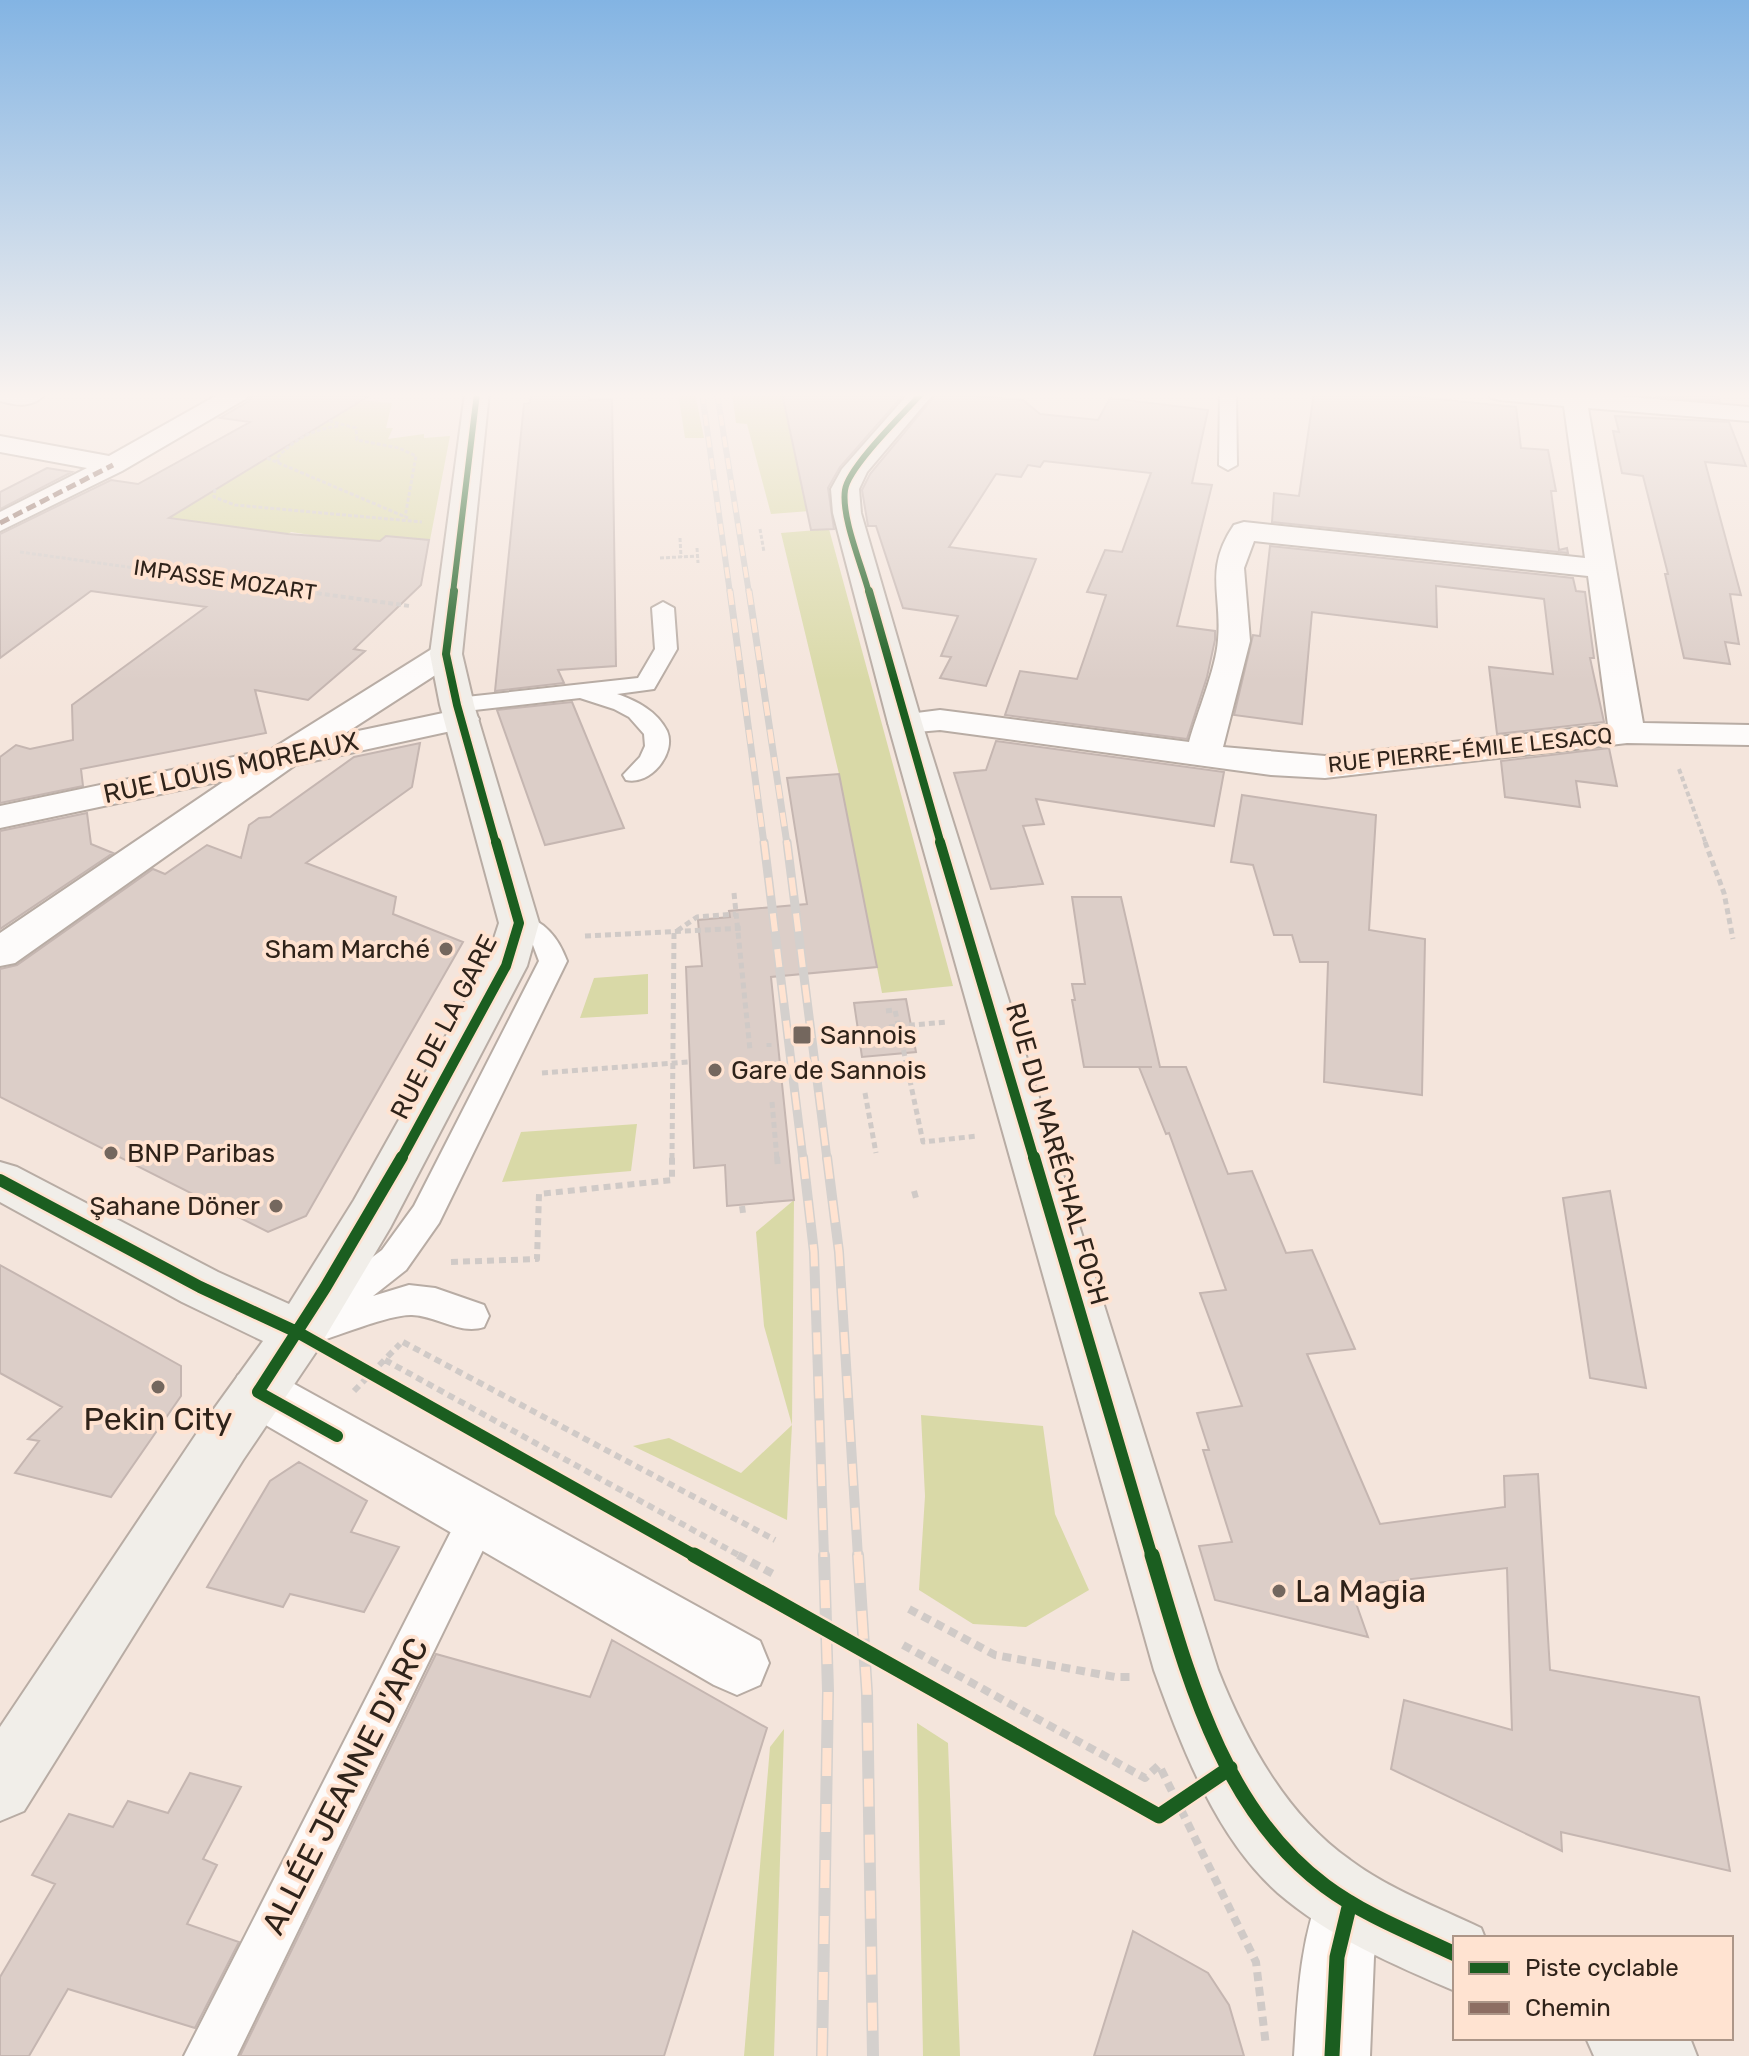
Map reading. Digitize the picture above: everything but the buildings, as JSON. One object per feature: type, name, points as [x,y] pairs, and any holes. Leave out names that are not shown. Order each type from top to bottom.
[{"type":"main road","name":"RUE DE LA GARE","points":[[0,1787],[299,1333],[372,1214],[506,966],[519,923],[446,654],[467,489]]},
{"type":"main road","name":"RUE DU MARÉCHAL FOCH","points":[[845,489],[847,513],[905,723],[1186,1670],[1204,1718],[1191,1794],[1247,1797],[1301,1868],[1350,1903],[1453,1953]]},
{"type":"main road","points":[[0,1180],[200,1287],[299,1333]]},
{"type":"main road","points":[[1628,2040],[1659,2056]]},
{"type":"street","points":[[0,523],[66,489]]},
{"type":"street","points":[[1589,489],[1627,733]]},
{"type":"street","points":[[1203,755],[1234,641],[1229,568],[1244,531],[1602,569]]},
{"type":"street","points":[[0,953],[283,757],[446,654]]},
{"type":"street","name":"RUE LOUIS MOREAUX","points":[[0,817],[283,757],[460,712]]},
{"type":"street","name":"RUE PIERRE-ÉMILE LESACQ","points":[[905,723],[940,720],[1203,755],[1325,767],[1627,733],[1749,735]]},
{"type":"street","points":[[258,1392],[737,1663]]},
{"type":"street","points":[[1332,2056],[1337,1957],[1350,1903]]},
{"type":"lane","points":[[460,712],[572,692],[646,684],[666,649],[663,608]]},
{"type":"lane","points":[[572,692],[604,697],[638,712],[654,728],[659,740],[656,753],[646,767],[635,775]]},
{"type":"lane","points":[[299,1333],[412,1316],[435,1303],[471,1316]]},
{"type":"lane","name":"ALLÉE JEANNE D'ARC","points":[[210,2056],[479,1517]]},
{"type":"path","points":[[215,489],[214,497],[235,505],[416,521],[463,521]]},
{"type":"path","points":[[338,489],[416,521]]},
{"type":"path","points":[[405,517],[410,489]]},
{"type":"path","points":[[760,529],[764,552]]},
{"type":"path","points":[[680,538],[681,557]]},
{"type":"path","points":[[697,548],[698,563]]},
{"type":"path","points":[[660,558],[698,556]]},
{"type":"path","points":[[1668,734],[1689,801],[1724,893],[1733,939]]},
{"type":"path","points":[[734,893],[741,928],[750,1050]]},
{"type":"path","points":[[674,933],[697,917],[736,914]]},
{"type":"path","points":[[582,937],[741,928]]},
{"type":"path","points":[[451,1262],[537,1259],[539,1194],[672,1180],[674,933]]},
{"type":"path","points":[[886,1011],[895,1010],[923,1142]]},
{"type":"path","points":[[889,1027],[918,1025]]},
{"type":"path","points":[[533,1074],[689,1062]]},
{"type":"path","points":[[865,1093],[876,1153]]},
{"type":"path","points":[[772,1102],[778,1167]]},
{"type":"path","points":[[447,1274],[457,1248]]},
{"type":"path","points":[[367,1371],[385,1360],[402,1342],[412,1316]]},
{"type":"path","points":[[321,1427],[412,1316]]},
{"type":"path","points":[[402,1342],[775,1540]]},
{"type":"path","points":[[385,1360],[777,1576]]},
{"type":"path","points":[[367,1371],[385,1381]]},
{"type":"path","points":[[909,1609],[995,1655],[1115,1677]]},
{"type":"path","points":[[903,1645],[1145,1778],[1159,1765],[1191,1794],[1256,1962],[1267,2056]]},
{"type":"green space","points":[[206,489],[440,489],[430,540],[386,536],[376,545],[291,532],[285,537],[158,517]]},
{"type":"green space","points":[[764,489],[805,489],[810,511],[771,514]]},
{"type":"green space","points":[[829,529],[953,986],[882,993],[839,774],[781,533]]},
{"type":"green space","points":[[648,974],[648,1014],[580,1018],[594,978]]},
{"type":"green space","points":[[637,1124],[631,1171],[502,1182],[521,1132]]},
{"type":"green space","points":[[794,1200],[792,1425],[764,1326],[756,1232]]},
{"type":"green space","points":[[921,1415],[1043,1426],[1055,1514],[1089,1590],[1026,1627],[973,1624],[919,1590],[925,1496]]},
{"type":"green space","points":[[792,1425],[787,1520],[633,1446],[669,1438],[741,1473]]},
{"type":"green space","points":[[917,1723],[948,1743],[960,2056],[923,2056]]},
{"type":"green space","points":[[784,1729],[774,2056],[744,2056],[770,1747]]},
{"type":"railway","points":[[715,489],[730,593]]},
{"type":"railway","points":[[732,489],[749,593]]},
{"type":"railway","points":[[730,591],[764,844]]},
{"type":"railway","points":[[749,591],[787,844]]},
{"type":"railway","points":[[764,842],[803,1159]]},
{"type":"railway","points":[[787,842],[827,1159]]},
{"type":"railway","points":[[803,1157],[814,1252],[824,1557]]},
{"type":"railway","points":[[827,1157],[839,1252],[858,1557]]},
{"type":"railway","points":[[822,2056],[828,1691],[824,1555]]},
{"type":"railway","points":[[858,1555],[867,1693],[873,2056]]},
{"type":"marked path","points":[[0,523],[66,489]]},
{"type":"cycle path","points":[[337,1436],[258,1392],[357,1236],[418,1129],[506,966],[519,923],[457,705],[446,654],[466,489]]},
{"type":"cycle path","points":[[845,489],[847,513],[905,723],[1186,1670],[1209,1728],[1240,1788],[1279,1843],[1300,1866],[1355,1905],[1453,1953]]},
{"type":"cycle path","points":[[0,1180],[200,1287],[299,1333],[1159,1816],[1230,1768]]},
{"type":"cycle path","points":[[1332,2056],[1337,1957],[1350,1903]]},
{"type":"place","name":"Sham Marché","points":[[446,949]]},
{"type":"place","name":"Sannois","points":[[802,1035]]},
{"type":"place","name":"Gare de Sannois","points":[[715,1070]]},
{"type":"place","name":"BNP Paribas","points":[[111,1153]]},
{"type":"place","name":"Şahane Döner","points":[[276,1206]]},
{"type":"place","name":"Pekin City","points":[[158,1387]]},
{"type":"place","name":"La Magia","points":[[1279,1591]]}]
